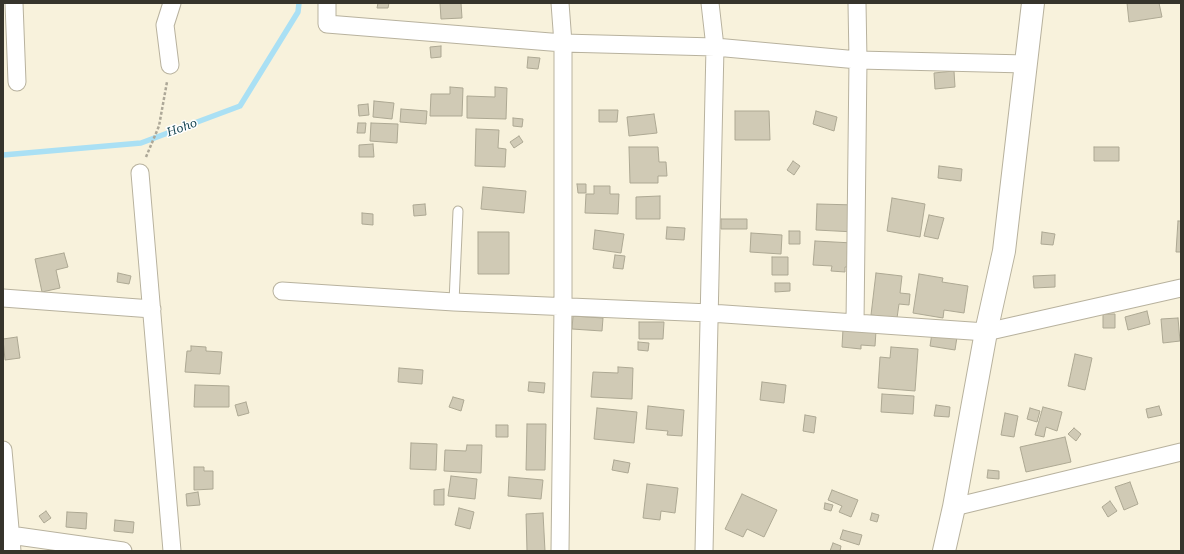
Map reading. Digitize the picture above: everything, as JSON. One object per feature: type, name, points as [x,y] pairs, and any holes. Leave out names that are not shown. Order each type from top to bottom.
[{"type":"main road","points":[[944,551],[954,506],[986,332],[1004,251],[1033,3]]},
{"type":"street","points":[[14,3],[17,82]]},
{"type":"street","points":[[170,65],[165,26],[172,3]]},
{"type":"street","points":[[327,3],[327,24],[563,43],[715,47],[858,60],[1026,64]]},
{"type":"street","points":[[560,3],[563,43],[563,306],[560,551]]},
{"type":"street","points":[[704,551],[715,47],[710,3]]},
{"type":"street","points":[[855,323],[858,60],[857,3]]},
{"type":"street","points":[[140,173],[172,551]]},
{"type":"street","points":[[282,291],[454,302],[710,314],[986,332],[1181,288]]},
{"type":"street","points":[[3,298],[152,309]]},
{"type":"street","points":[[3,450],[9,540],[123,551]]},
{"type":"street","points":[[954,506],[1181,452]]},
{"type":"lane","points":[[454,302],[458,212]]},
{"type":"path","points":[[150,145],[159,126],[170,65]]},
{"type":"building","points":[[378,3],[389,3],[388,8],[377,8]]},
{"type":"building","points":[[440,3],[461,3],[462,18],[441,19]]},
{"type":"building","points":[[1127,3],[1159,3],[1162,17],[1129,22]]},
{"type":"building","points":[[441,46],[441,57],[431,58],[430,47]]},
{"type":"building","points":[[528,57],[540,58],[538,69],[527,68]]},
{"type":"building","points":[[954,71],[955,87],[935,89],[934,73]]},
{"type":"building","points":[[450,87],[463,88],[462,116],[430,116],[431,94],[450,94]]},
{"type":"building","points":[[495,87],[507,88],[506,119],[467,118],[467,96],[495,97]]},
{"type":"building","points":[[374,101],[394,103],[392,119],[373,117]]},
{"type":"building","points":[[368,104],[369,115],[359,116],[358,105]]},
{"type":"building","points":[[401,109],[427,111],[426,124],[400,122]]},
{"type":"building","points":[[599,110],[618,110],[617,122],[599,122]]},
{"type":"building","points":[[735,111],[769,111],[770,140],[735,140]]},
{"type":"building","points":[[816,111],[837,117],[834,131],[813,124]]},
{"type":"building","points":[[654,114],[657,133],[629,136],[627,117]]},
{"type":"building","points":[[513,118],[523,119],[522,127],[513,126]]},
{"type":"building","points":[[358,123],[366,123],[365,133],[357,133]]},
{"type":"building","points":[[371,123],[398,124],[397,143],[370,141]]},
{"type":"building","points":[[476,129],[499,130],[498,148],[506,149],[505,167],[475,166]]},
{"type":"building","points":[[519,136],[523,142],[514,148],[510,142]]},
{"type":"building","points":[[373,144],[374,157],[359,157],[359,145]]},
{"type":"building","points":[[629,147],[658,147],[659,162],[666,162],[667,176],[658,176],[658,183],[630,183]]},
{"type":"building","points":[[1094,147],[1119,147],[1119,161],[1094,161]]},
{"type":"building","points":[[793,161],[800,166],[794,175],[787,170]]},
{"type":"building","points":[[939,166],[962,169],[961,181],[938,178]]},
{"type":"building","points":[[577,184],[586,184],[586,193],[578,193]]},
{"type":"building","points":[[594,186],[610,186],[610,194],[619,194],[618,214],[585,213],[586,194],[594,194]]},
{"type":"building","points":[[483,187],[526,191],[524,213],[481,209]]},
{"type":"building","points":[[660,196],[660,219],[636,219],[636,197]]},
{"type":"building","points":[[892,198],[925,204],[920,237],[887,231]]},
{"type":"building","points":[[425,204],[426,215],[414,216],[413,205]]},
{"type":"building","points":[[817,204],[856,205],[855,232],[816,230]]},
{"type":"building","points":[[362,213],[373,214],[373,225],[362,224]]},
{"type":"building","points":[[929,215],[944,218],[938,239],[924,236]]},
{"type":"building","points":[[721,219],[747,219],[747,229],[721,229]]},
{"type":"building","points":[[1178,221],[1181,221],[1181,252],[1176,252]]},
{"type":"building","points":[[667,227],[685,228],[684,240],[666,239]]},
{"type":"building","points":[[595,230],[624,234],[621,253],[593,249]]},
{"type":"building","points":[[789,231],[800,231],[800,244],[789,244]]},
{"type":"building","points":[[478,232],[509,232],[509,274],[478,274]]},
{"type":"building","points":[[1042,232],[1055,234],[1053,245],[1041,244]]},
{"type":"building","points":[[751,233],[782,235],[781,254],[750,252]]},
{"type":"building","points":[[815,241],[853,243],[852,267],[845,267],[845,272],[831,271],[832,266],[813,265]]},
{"type":"building","points":[[64,253],[68,267],[56,270],[60,288],[42,292],[35,259]]},
{"type":"building","points":[[615,255],[625,256],[623,269],[613,268]]},
{"type":"building","points":[[772,257],[788,257],[788,275],[772,275]]},
{"type":"building","points":[[118,273],[131,276],[129,284],[117,282]]},
{"type":"building","points":[[876,273],[902,276],[900,293],[910,294],[909,305],[899,304],[897,318],[871,315]]},
{"type":"building","points":[[919,274],[943,278],[942,282],[968,286],[964,313],[944,310],[943,318],[913,313]]},
{"type":"building","points":[[1055,275],[1055,287],[1034,288],[1033,276]]},
{"type":"building","points":[[775,283],[790,283],[790,291],[775,292]]},
{"type":"building","points":[[1147,311],[1150,324],[1128,330],[1125,317]]},
{"type":"building","points":[[1103,314],[1115,314],[1115,328],[1103,328]]},
{"type":"building","points":[[573,316],[603,318],[602,331],[572,329]]},
{"type":"building","points":[[1178,318],[1180,341],[1163,343],[1161,319]]},
{"type":"building","points":[[639,322],[664,322],[663,339],[639,339]]},
{"type":"building","points":[[843,329],[876,331],[875,346],[861,345],[861,349],[842,347]]},
{"type":"building","points":[[932,333],[957,337],[955,350],[930,346]]},
{"type":"building","points":[[17,337],[20,358],[5,360],[3,339]]},
{"type":"building","points":[[638,342],[649,343],[648,351],[638,350]]},
{"type":"building","points":[[191,346],[206,347],[206,351],[222,352],[220,374],[185,372],[187,351],[191,351]]},
{"type":"building","points":[[891,347],[918,349],[915,391],[878,388],[880,357],[890,358]]},
{"type":"building","points":[[1075,354],[1092,358],[1085,390],[1068,386]]},
{"type":"building","points":[[618,367],[633,368],[632,399],[591,397],[593,372],[618,373]]},
{"type":"building","points":[[399,368],[423,370],[422,384],[398,382]]},
{"type":"building","points":[[529,382],[545,383],[544,393],[528,391]]},
{"type":"building","points":[[762,382],[786,385],[784,403],[760,400]]},
{"type":"building","points":[[195,385],[229,386],[229,407],[194,407]]},
{"type":"building","points":[[882,394],[914,396],[913,414],[881,412]]},
{"type":"building","points":[[453,397],[464,400],[461,411],[449,407]]},
{"type":"building","points":[[246,402],[249,413],[238,416],[235,405]]},
{"type":"building","points":[[936,405],[950,407],[949,417],[934,416]]},
{"type":"building","points":[[648,406],[684,410],[682,436],[667,435],[668,431],[646,429]]},
{"type":"building","points":[[1159,406],[1162,415],[1148,418],[1146,409]]},
{"type":"building","points":[[1043,407],[1062,412],[1057,431],[1046,427],[1044,437],[1035,435]]},
{"type":"building","points":[[597,408],[637,412],[634,443],[594,439]]},
{"type":"building","points":[[1030,408],[1040,411],[1037,422],[1027,419]]},
{"type":"building","points":[[1005,413],[1018,416],[1014,437],[1001,435]]},
{"type":"building","points":[[805,415],[816,417],[814,433],[803,431]]},
{"type":"building","points":[[527,424],[546,424],[545,470],[526,470]]},
{"type":"building","points":[[496,425],[508,425],[508,437],[496,437]]},
{"type":"building","points":[[1074,428],[1081,434],[1076,441],[1068,434]]},
{"type":"building","points":[[1065,437],[1071,462],[1026,472],[1020,447]]},
{"type":"building","points":[[411,443],[437,444],[436,470],[410,469]]},
{"type":"building","points":[[467,445],[482,445],[481,473],[444,471],[445,450],[466,451]]},
{"type":"building","points":[[614,460],[630,463],[628,473],[612,470]]},
{"type":"building","points":[[194,467],[204,467],[204,471],[213,471],[213,489],[194,490]]},
{"type":"building","points":[[988,470],[999,471],[999,479],[987,478]]},
{"type":"building","points":[[451,476],[477,479],[475,499],[448,496]]},
{"type":"building","points":[[509,477],[543,480],[541,499],[508,496]]},
{"type":"building","points":[[1130,482],[1138,504],[1124,510],[1115,487]]},
{"type":"building","points":[[647,484],[678,488],[675,513],[661,511],[660,520],[643,518]]},
{"type":"building","points":[[444,489],[444,505],[434,505],[434,490]]},
{"type":"building","points":[[832,490],[858,500],[851,517],[839,512],[842,506],[828,500]]},
{"type":"building","points":[[198,492],[200,505],[187,506],[186,494]]},
{"type":"building","points":[[742,494],[777,510],[764,537],[747,529],[743,537],[725,529]]},
{"type":"building","points":[[1110,501],[1117,511],[1108,517],[1102,507]]},
{"type":"building","points":[[825,503],[833,505],[831,511],[824,509]]},
{"type":"building","points":[[459,508],[474,512],[470,529],[455,525]]},
{"type":"building","points":[[46,511],[51,518],[44,523],[39,516]]},
{"type":"building","points":[[67,512],[87,513],[86,529],[66,527]]},
{"type":"building","points":[[543,513],[545,551],[527,551],[526,514]]},
{"type":"building","points":[[872,513],[879,515],[877,522],[870,520]]},
{"type":"building","points":[[115,520],[134,522],[133,533],[114,531]]},
{"type":"building","points":[[843,530],[862,535],[859,545],[840,539]]},
{"type":"building","points":[[833,543],[841,546],[840,551],[830,551]]},
{"type":"waterway","name":"Hoho","points":[[3,155],[141,143],[240,106],[298,12],[299,3]]}]
